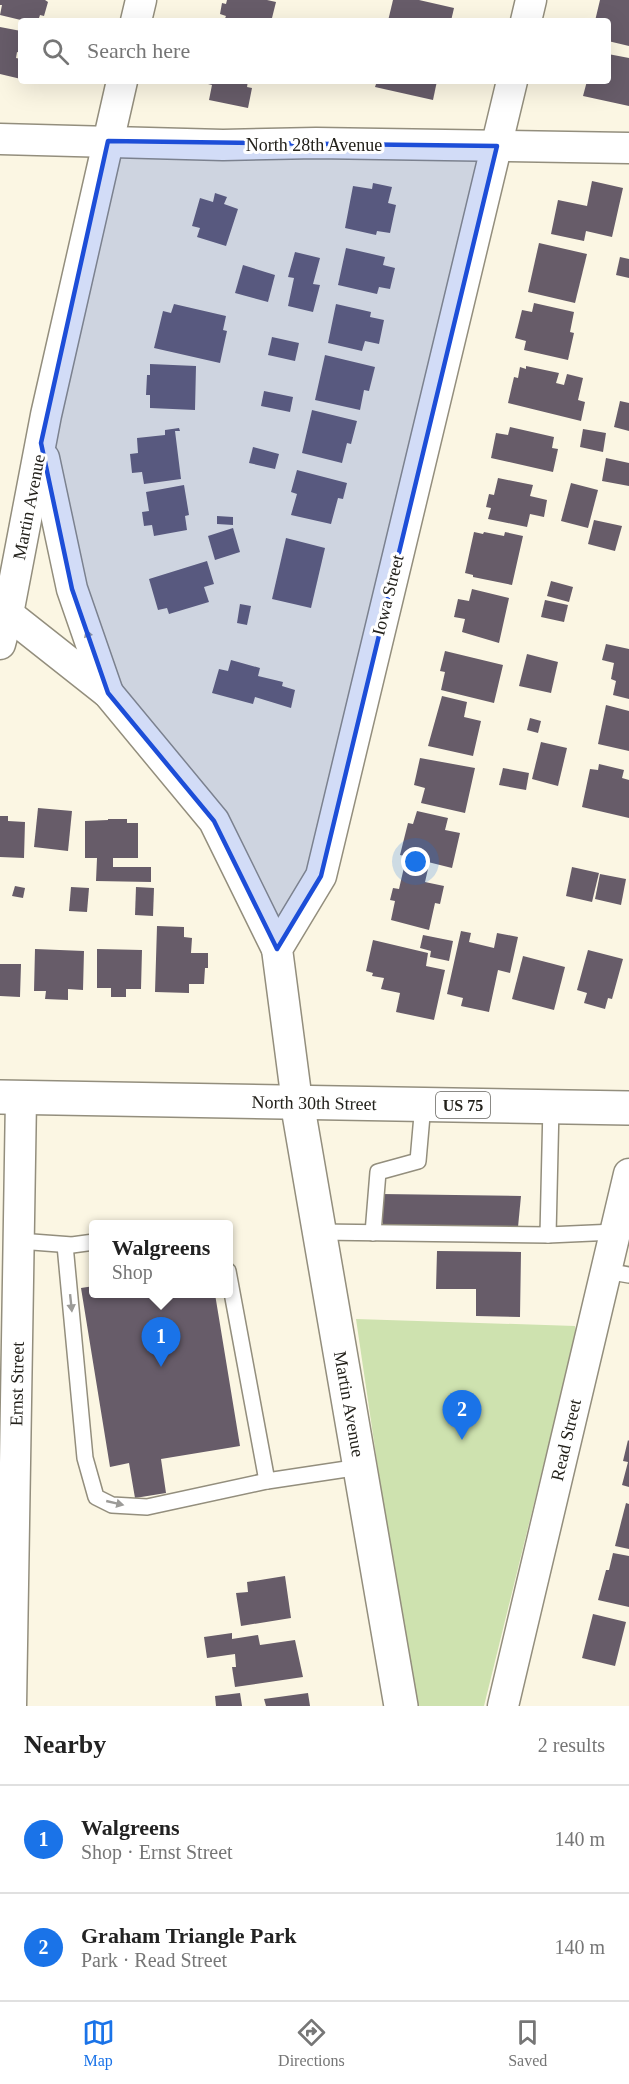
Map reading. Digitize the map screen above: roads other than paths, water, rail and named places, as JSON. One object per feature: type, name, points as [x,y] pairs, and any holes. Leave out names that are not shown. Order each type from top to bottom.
[{"type":"main road","name":"North 30th Street","points":[[11,1097],[629,1108]]},
{"type":"main road","name":"Martin Avenue","points":[[297,1102],[401,1706]]},
{"type":"street","points":[[137,18],[141,0]]},
{"type":"street","points":[[527,18],[531,0]]},
{"type":"street","name":"Martin Avenue","points":[[4,610],[121,84]]},
{"type":"street","name":"Iowa Street","points":[[277,948],[321,876],[511,84]]},
{"type":"street","name":"North 28th Avenue","points":[[0,140],[223,145],[316,143],[629,148]]},
{"type":"street","points":[[41,443],[72,589],[108,693]]},
{"type":"street","points":[[4,610],[108,693],[214,820],[277,948],[297,1102]]},
{"type":"street","points":[[0,645],[4,610]]},
{"type":"street","name":"Ernst Street","points":[[11,1097],[19,1241],[11,1706]]},
{"type":"street","name":"Read Street","points":[[503,1706],[617,1273],[615,1232],[628,1183]]},
{"type":"lane","points":[[373,1233],[378,1172],[418,1161],[423,1104]]},
{"type":"lane","points":[[548,1235],[551,1106]]},
{"type":"lane","points":[[319,1232],[548,1235],[615,1232]]},
{"type":"lane","points":[[19,1241],[65,1245],[89,1242]]},
{"type":"lane","points":[[65,1245],[85,1458],[96,1497],[112,1505],[147,1507],[267,1481],[360,1467]]},
{"type":"lane","points":[[233,1298],[267,1481]]},
{"type":"place","name":"Walgreens","points":[[161,1367]]},
{"type":"place","name":"Graham Triangle Park","points":[[462,1440]]}]
